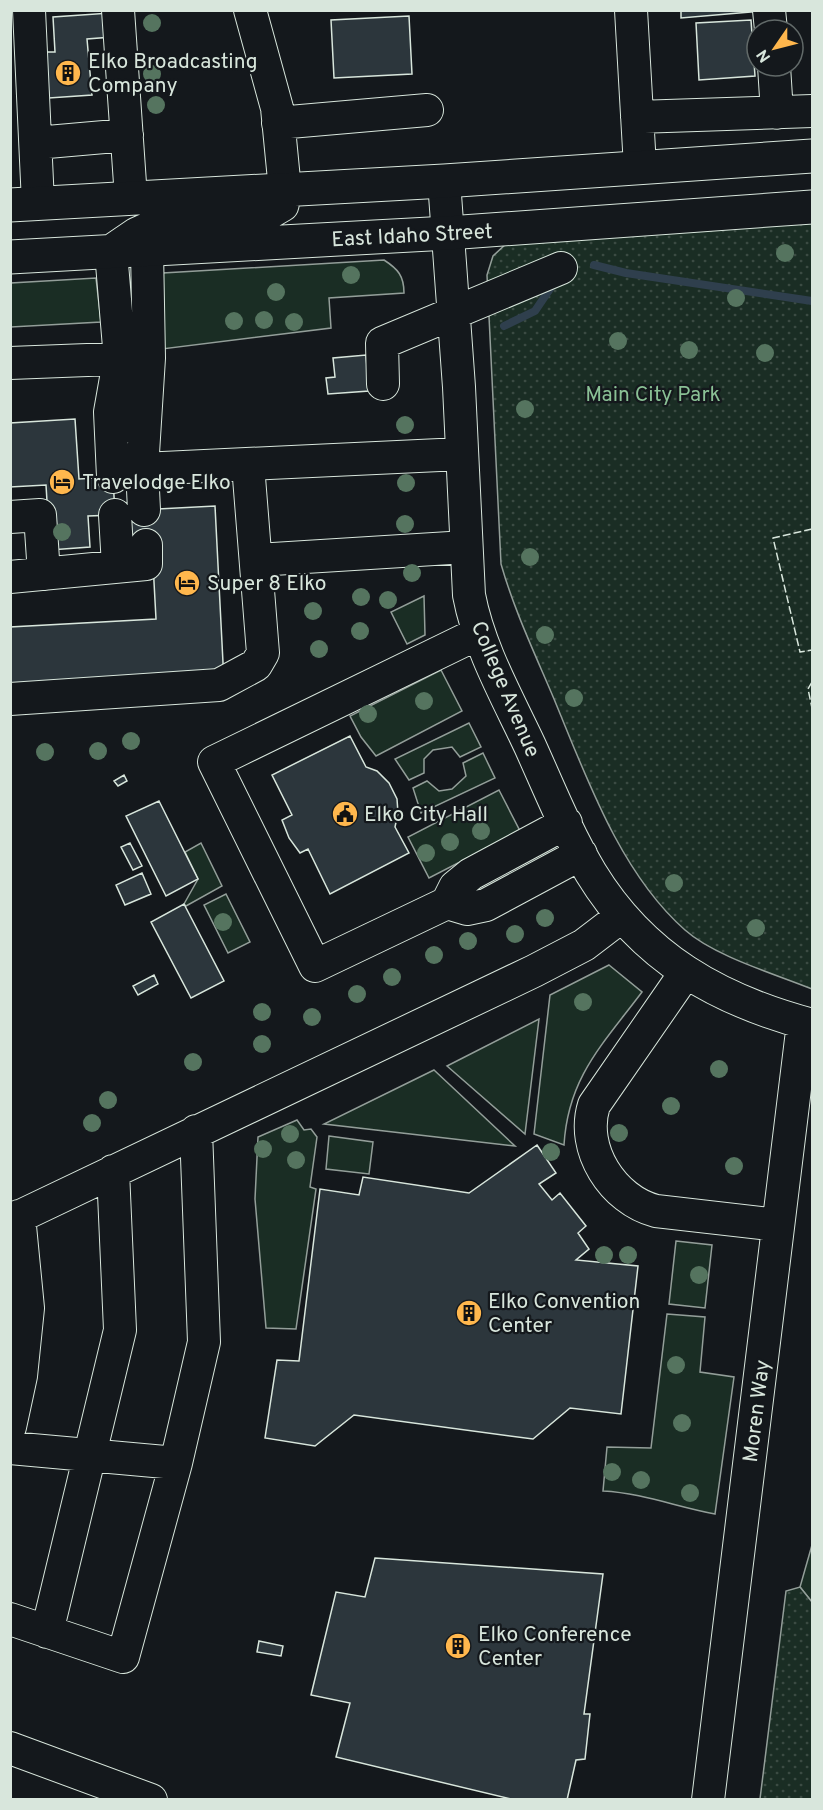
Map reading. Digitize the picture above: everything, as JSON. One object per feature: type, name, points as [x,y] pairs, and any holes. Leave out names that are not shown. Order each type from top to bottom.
[{"type":"main road","points":[[24,204],[444,181],[813,156]]},
{"type":"main road","points":[[111,252],[137,234],[157,225],[270,212],[282,205],[285,190]]},
{"type":"main road","name":"East Idaho Street","points":[[10,257],[448,233],[813,207]]},
{"type":"street","points":[[24,204],[36,143],[29,10]]},
{"type":"street","points":[[118,10],[131,198]]},
{"type":"street","points":[[250,10],[274,93],[285,190]]},
{"type":"street","points":[[631,10],[640,167]]},
{"type":"street","points":[[775,78],[777,113]]},
{"type":"street","points":[[278,123],[427,110]]},
{"type":"street","points":[[637,117],[813,111]]},
{"type":"street","points":[[36,143],[127,135]]},
{"type":"street","name":"College Avenue","points":[[444,181],[469,595],[479,633],[581,854],[602,891],[622,916],[647,944],[686,972],[726,995],[808,1024]]},
{"type":"street","points":[[118,566],[129,512],[127,473],[134,359],[147,250]]},
{"type":"street","points":[[111,252],[134,359]]},
{"type":"street","points":[[383,384],[382,343],[561,268]]},
{"type":"street","points":[[382,353],[455,345]]},
{"type":"street","points":[[10,363],[134,359]]},
{"type":"street","points":[[127,473],[461,454]]},
{"type":"street","points":[[10,699],[219,685],[256,665],[263,653],[248,465]]},
{"type":"street","points":[[10,517],[40,515],[44,574]]},
{"type":"street","points":[[10,577],[146,564],[146,545]]},
{"type":"street","points":[[257,560],[466,547]]},
{"type":"street","points":[[479,633],[214,762],[315,966],[447,903],[455,887],[471,874],[566,823]]},
{"type":"street","points":[[447,903],[467,909],[486,905],[581,854]]},
{"type":"street","points":[[10,1426],[21,1376],[28,1308],[15,1218],[534,971],[584,945],[622,916]]},
{"type":"street","points":[[686,972],[594,1105],[589,1131],[591,1144],[599,1162],[614,1182],[637,1205],[656,1211],[778,1225]]},
{"type":"street","name":"Moren Way","points":[[708,1800],[778,1225],[808,1024]]},
{"type":"street","points":[[10,1619],[123,1657],[176,1462],[204,1342],[196,1131]]},
{"type":"street","points":[[47,1632],[120,1330],[112,1171]]},
{"type":"street","points":[[10,1448],[176,1462]]},
{"type":"street","points":[[10,1748],[151,1800]]},
{"type":"green space","name":"Main City Park","points":[[812,217],[812,989],[728,956],[685,930],[662,907],[642,881],[623,852],[592,791],[518,615],[501,564],[487,275],[493,256],[507,243]]},
{"type":"green space","points":[[384,260],[399,274],[403,282],[404,293],[329,298],[331,328],[162,349],[163,273]]},
{"type":"green space","points":[[96,278],[101,322],[11,327],[11,283]]},
{"type":"green space","points":[[424,596],[425,635],[407,644],[391,612]]},
{"type":"green space","points":[[441,670],[462,711],[376,756],[361,737],[350,716]]},
{"type":"green space","points":[[469,723],[481,747],[460,757],[452,747],[433,750],[424,759],[424,773],[409,780],[395,759]]},
{"type":"green space","points":[[483,753],[495,778],[421,813],[413,788],[427,781],[439,791],[452,789],[466,776],[463,763]]},
{"type":"green space","points":[[499,790],[520,831],[429,878],[408,837]]},
{"type":"green space","points":[[201,843],[222,886],[186,906],[184,904],[198,879],[185,852]]},
{"type":"green space","points":[[226,894],[250,942],[228,953],[204,905]]},
{"type":"green space","points":[[609,965],[642,992],[601,1045],[580,1080],[572,1100],[564,1145],[534,1134],[550,995]]},
{"type":"green space","points":[[539,1019],[525,1134],[447,1066]]},
{"type":"green space","points":[[434,1070],[515,1146],[324,1124]]},
{"type":"green space","points":[[297,1120],[304,1130],[311,1129],[317,1137],[310,1187],[316,1189],[296,1329],[266,1328],[255,1199],[258,1137]]},
{"type":"green space","points":[[329,1136],[373,1142],[369,1174],[326,1169]]},
{"type":"green space","points":[[676,1241],[712,1245],[705,1308],[669,1304]]},
{"type":"green space","points":[[667,1314],[705,1317],[700,1372],[734,1377],[715,1514],[646,1497],[603,1491],[607,1447],[651,1448]]},
{"type":"green space","points":[[812,1545],[812,1602],[800,1587]]},
{"type":"green space","points":[[800,1587],[812,1602],[812,1799],[760,1799],[786,1591]]},
{"type":"building","points":[[681,10],[762,10],[762,11],[681,18]]},
{"type":"building","name":"Elko Broadcasting Company","points":[[110,13],[112,37],[87,39],[92,95],[49,98],[45,52],[55,52],[53,17]]},
{"type":"building","points":[[409,16],[412,74],[334,78],[331,20]]},
{"type":"building","points":[[745,20],[745,77],[699,80],[696,23]]},
{"type":"building","points":[[366,355],[369,391],[328,394],[326,378],[335,377],[333,358]]},
{"type":"building","name":"Travelodge Elko","points":[[75,419],[79,479],[113,477],[115,515],[88,516],[90,547],[50,550],[46,485],[10,487],[10,423]]},
{"type":"building","name":"Super 8 Elko","points":[[215,506],[224,682],[10,693],[10,627],[156,619],[152,545],[121,547],[119,511]]},
{"type":"building","name":"Elko City Hall","points":[[350,736],[366,767],[377,771],[389,783],[397,799],[398,813],[395,827],[409,853],[330,894],[308,849],[300,853],[289,838],[282,820],[292,815],[272,775]]},
{"type":"building","points":[[124,775],[127,781],[118,786],[114,781]]},
{"type":"building","points":[[159,801],[198,879],[166,896],[126,816]]},
{"type":"building","points":[[130,843],[142,866],[133,870],[121,847]]},
{"type":"building","points":[[142,873],[151,894],[125,905],[116,885]]},
{"type":"building","points":[[184,904],[224,981],[191,998],[151,922]]},
{"type":"building","points":[[154,975],[158,984],[138,995],[133,986]]},
{"type":"building","name":"Elko Convention Center","points":[[537,1145],[556,1173],[539,1184],[552,1200],[560,1193],[586,1226],[578,1233],[589,1249],[576,1260],[638,1266],[621,1414],[570,1408],[533,1439],[354,1415],[315,1446],[265,1438],[277,1360],[299,1361],[320,1189],[359,1195],[363,1177],[469,1193]]},
{"type":"building","name":"Elko Conference Center","points":[[375,1558],[603,1574],[584,1714],[590,1714],[585,1759],[576,1760],[567,1800],[515,1800],[336,1757],[350,1703],[311,1695],[336,1592],[365,1597]]},
{"type":"building","points":[[259,1641],[283,1646],[281,1656],[257,1652]]},
{"type":"waterway","points":[[594,265],[626,273],[812,301]]},
{"type":"waterway","points":[[504,326],[535,311],[556,280]]},
{"type":"fence","points":[[812,529],[773,538],[800,652],[812,650]]},
{"type":"fence","points":[[812,682],[808,689],[812,708]]},
{"type":"place","name":"Elko Broadcasting Company","points":[[68,73]]},
{"type":"place","name":"Travelodge Elko","points":[[62,482]]},
{"type":"place","name":"Super 8 Elko","points":[[187,583]]},
{"type":"place","name":"Elko City Hall","points":[[345,814]]},
{"type":"place","name":"Elko Convention Center","points":[[469,1313]]},
{"type":"place","name":"Elko Conference Center","points":[[458,1646]]}]
